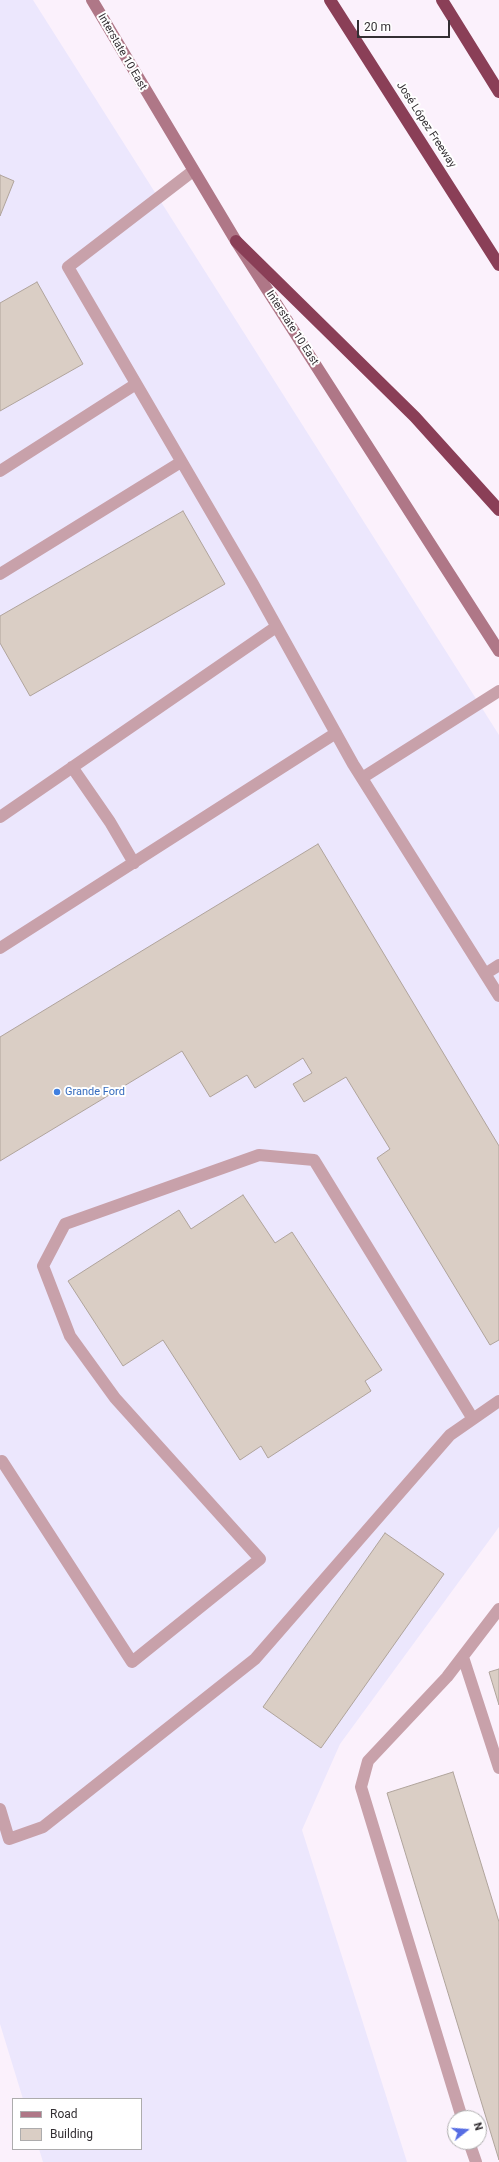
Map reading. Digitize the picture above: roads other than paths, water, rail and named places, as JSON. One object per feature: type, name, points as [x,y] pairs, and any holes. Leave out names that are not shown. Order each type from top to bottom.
[{"type":"highway","name":"José López Freeway","points":[[330,0],[499,265]]},
{"type":"highway","points":[[442,0],[499,92]]},
{"type":"highway","points":[[236,241],[415,417],[499,510]]},
{"type":"main road","name":"Interstate 10 East","points":[[92,0],[236,241],[499,651]]},
{"type":"lane","points":[[193,171],[68,267],[182,462],[362,778],[499,996]]},
{"type":"lane","points":[[0,471],[136,384]]},
{"type":"lane","points":[[0,574],[182,462]]},
{"type":"lane","points":[[0,817],[276,627]]},
{"type":"lane","points":[[362,778],[499,691]]},
{"type":"lane","points":[[0,948],[336,733]]},
{"type":"lane","points":[[72,767],[110,822],[134,863]]},
{"type":"lane","points":[[485,974],[499,965]]},
{"type":"lane","points":[[0,1462],[2,1461],[132,1662],[260,1559],[115,1398],[70,1336],[43,1266],[65,1224],[259,1155],[314,1160],[473,1419]]},
{"type":"lane","points":[[0,1809],[9,1839],[43,1827],[255,1660],[450,1435],[499,1401]]},
{"type":"lane","points":[[460,2110],[361,1787],[368,1761],[447,1677],[499,1609]]},
{"type":"lane","points":[[463,1657],[499,1768]]},
{"type":"lane","points":[[472,2150],[476,2162]]},
{"type":"place","name":"Grande Ford","points":[[57,1092]]}]
